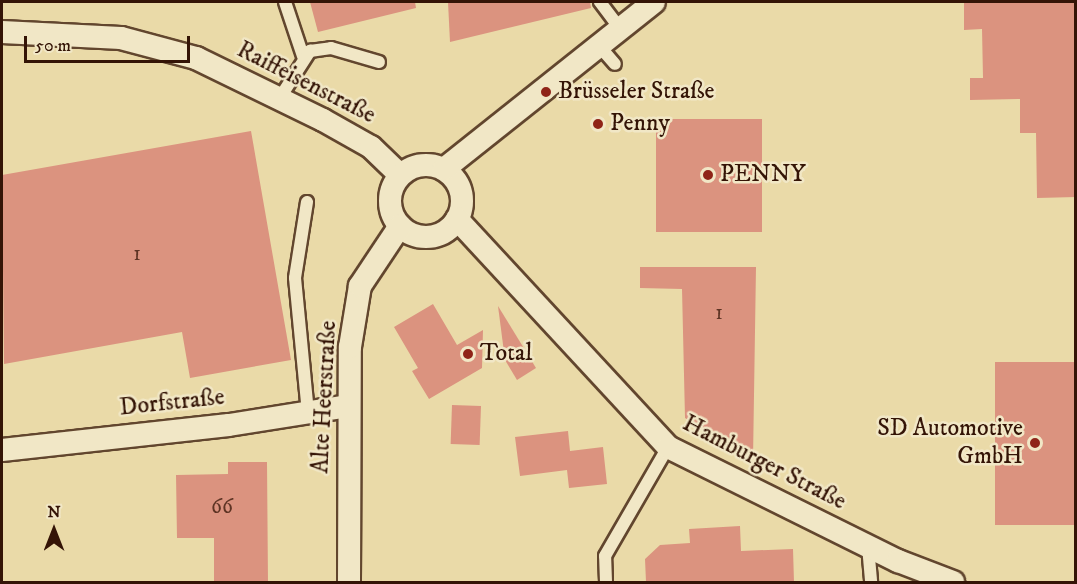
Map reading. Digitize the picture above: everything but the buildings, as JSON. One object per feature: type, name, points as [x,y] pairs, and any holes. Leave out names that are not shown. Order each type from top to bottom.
[{"type":"street","points":[[451,177],[520,112],[608,56],[621,30],[654,2]]},
{"type":"street","name":"Raiffeisenstraße","points":[[2,32],[121,38],[196,58],[281,96],[371,147],[400,175]]},
{"type":"street","points":[[421,165],[451,177],[457,219],[430,236],[400,226],[390,206],[400,175],[421,165]]},
{"type":"street","name":"Hamburger Straße","points":[[457,219],[669,447],[868,546],[953,582]]},
{"type":"street","name":"Alte Heerstraße","points":[[349,582],[347,406],[360,286],[400,226]]},
{"type":"street","name":"Dorfstraße","points":[[2,450],[308,413],[347,406]]},
{"type":"lane","points":[[285,2],[303,56]]},
{"type":"lane","points":[[600,2],[621,30]]},
{"type":"lane","points":[[281,96],[303,56],[331,48],[379,62]]},
{"type":"lane","points":[[307,202],[295,278],[308,413]]},
{"type":"lane","points":[[606,582],[605,556],[669,447]]},
{"type":"lane","points":[[868,546],[871,582]]},
{"type":"place","name":"Brüsseler Straße","points":[[546,92]]},
{"type":"place","name":"Penny","points":[[598,124]]},
{"type":"place","name":"PENNY","points":[[708,175]]},
{"type":"place","name":"Total","points":[[468,354]]},
{"type":"place","name":"SD Automotive GmbH","points":[[1035,443]]}]
